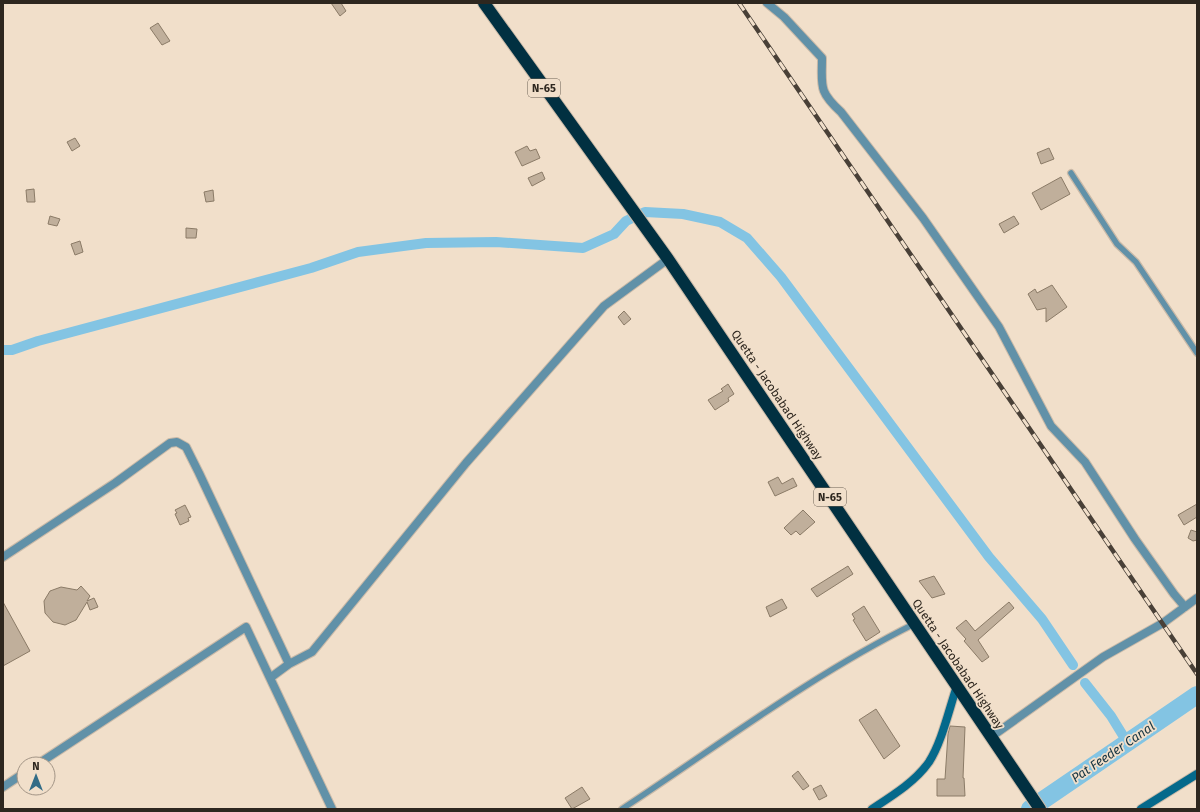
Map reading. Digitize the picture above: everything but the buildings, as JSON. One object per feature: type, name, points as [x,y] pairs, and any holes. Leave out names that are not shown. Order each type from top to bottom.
[{"type":"highway","name":"Quetta - Jacobabad Highway","points":[[484,3],[668,259],[1040,809]]},
{"type":"street","points":[[767,3],[784,18],[822,58],[821,84],[827,99],[841,112],[923,218],[999,327],[1051,426],[1085,462],[1170,588],[1185,607]]},
{"type":"street","points":[[270,678],[289,664],[312,652],[466,463],[604,306],[668,259]]},
{"type":"street","points":[[3,557],[115,483],[170,443],[177,442],[186,447],[289,664]]},
{"type":"street","points":[[991,737],[1102,658],[1163,623],[1197,598]]},
{"type":"street","points":[[50,756],[246,627],[332,809]]},
{"type":"street","points":[[872,809],[918,774],[929,761],[936,747],[957,686]]},
{"type":"street","points":[[1141,809],[1197,774]]},
{"type":"street","points":[[3,787],[16,778]]},
{"type":"lane","points":[[1071,174],[1116,244],[1136,262],[1197,353]]},
{"type":"lane","points":[[622,809],[786,697],[874,644],[914,624]]},
{"type":"waterway","points":[[3,350],[12,350],[38,341],[311,268],[358,252],[426,243],[496,242],[583,248],[614,234],[626,221],[645,212],[683,214],[720,222],[747,238],[781,277],[989,557],[1042,619],[1073,665]]},
{"type":"waterway","points":[[1085,683],[1111,716],[1127,742]]},
{"type":"waterway","name":"Pat Feeder Canal","points":[[1030,809],[1197,695]]},
{"type":"railway","points":[[739,3],[1197,674]]}]
